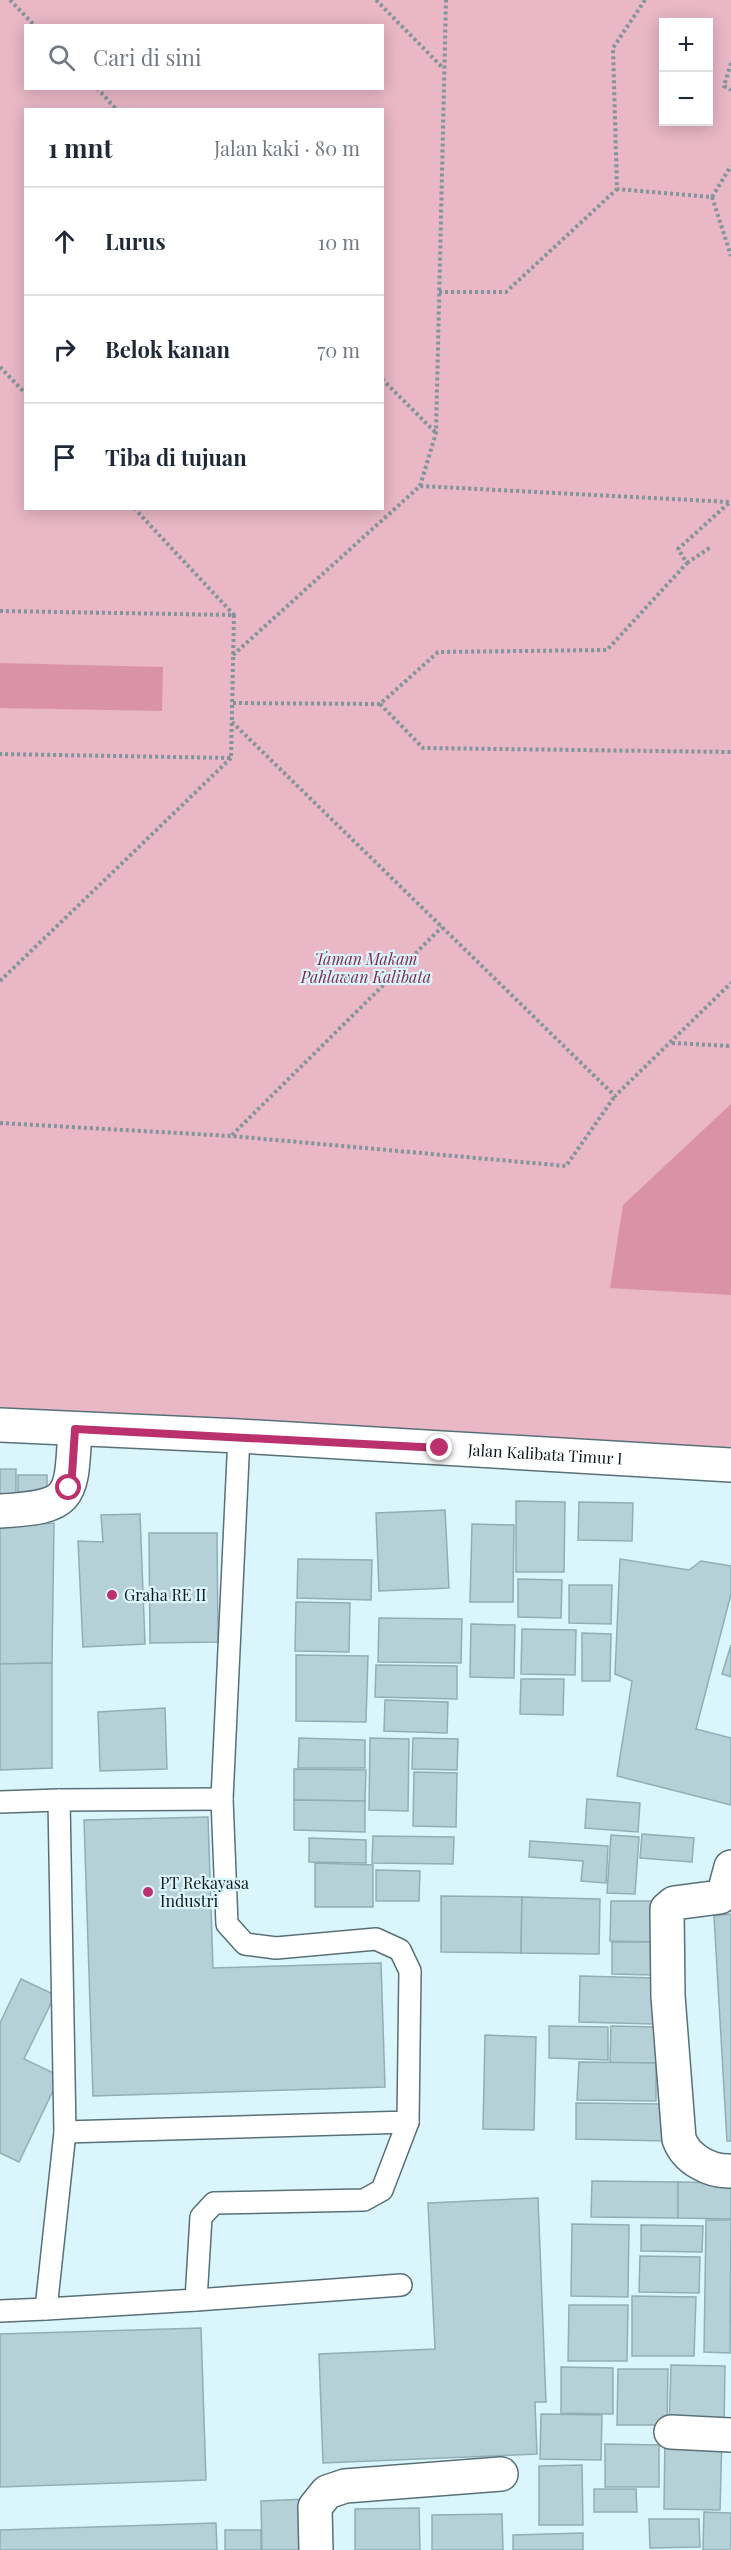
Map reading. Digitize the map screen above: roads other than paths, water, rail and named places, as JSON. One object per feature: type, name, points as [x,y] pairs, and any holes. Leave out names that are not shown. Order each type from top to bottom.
[{"type":"street","name":"Jalan Kalibata Timur I","points":[[0,1425],[239,1436],[731,1465]]},
{"type":"street","points":[[0,1511],[34,1509],[49,1506],[62,1499],[69,1488],[72,1475],[75,1429]]},
{"type":"street","points":[[731,1867],[724,1893],[720,1897],[674,1903],[667,1909],[668,1996],[679,2139],[682,2150],[702,2164],[719,2172],[731,2171]]},
{"type":"street","points":[[671,2432],[731,2435]]},
{"type":"street","points":[[316,2550],[315,2507],[327,2492],[345,2486],[501,2474]]},
{"type":"lane","points":[[196,2300],[201,2217],[214,2203],[364,2200],[382,2190],[408,2122],[410,1971],[400,1950],[376,1939],[276,1948],[244,1944],[226,1924],[222,1799],[239,1436]]},
{"type":"lane","points":[[0,1802],[222,1799]]},
{"type":"lane","points":[[46,2309],[65,2132],[58,1800]]},
{"type":"lane","points":[[65,2132],[408,2122]]},
{"type":"lane","points":[[0,2311],[401,2285]]},
{"type":"place","name":"Graha RE II","points":[[112,1595]]},
{"type":"place","name":"PT Rekayasa Industri","points":[[148,1892]]},
{"type":"park label","name":"Taman Makam Pahlawan Kalibata","points":[[366,968]]}]
